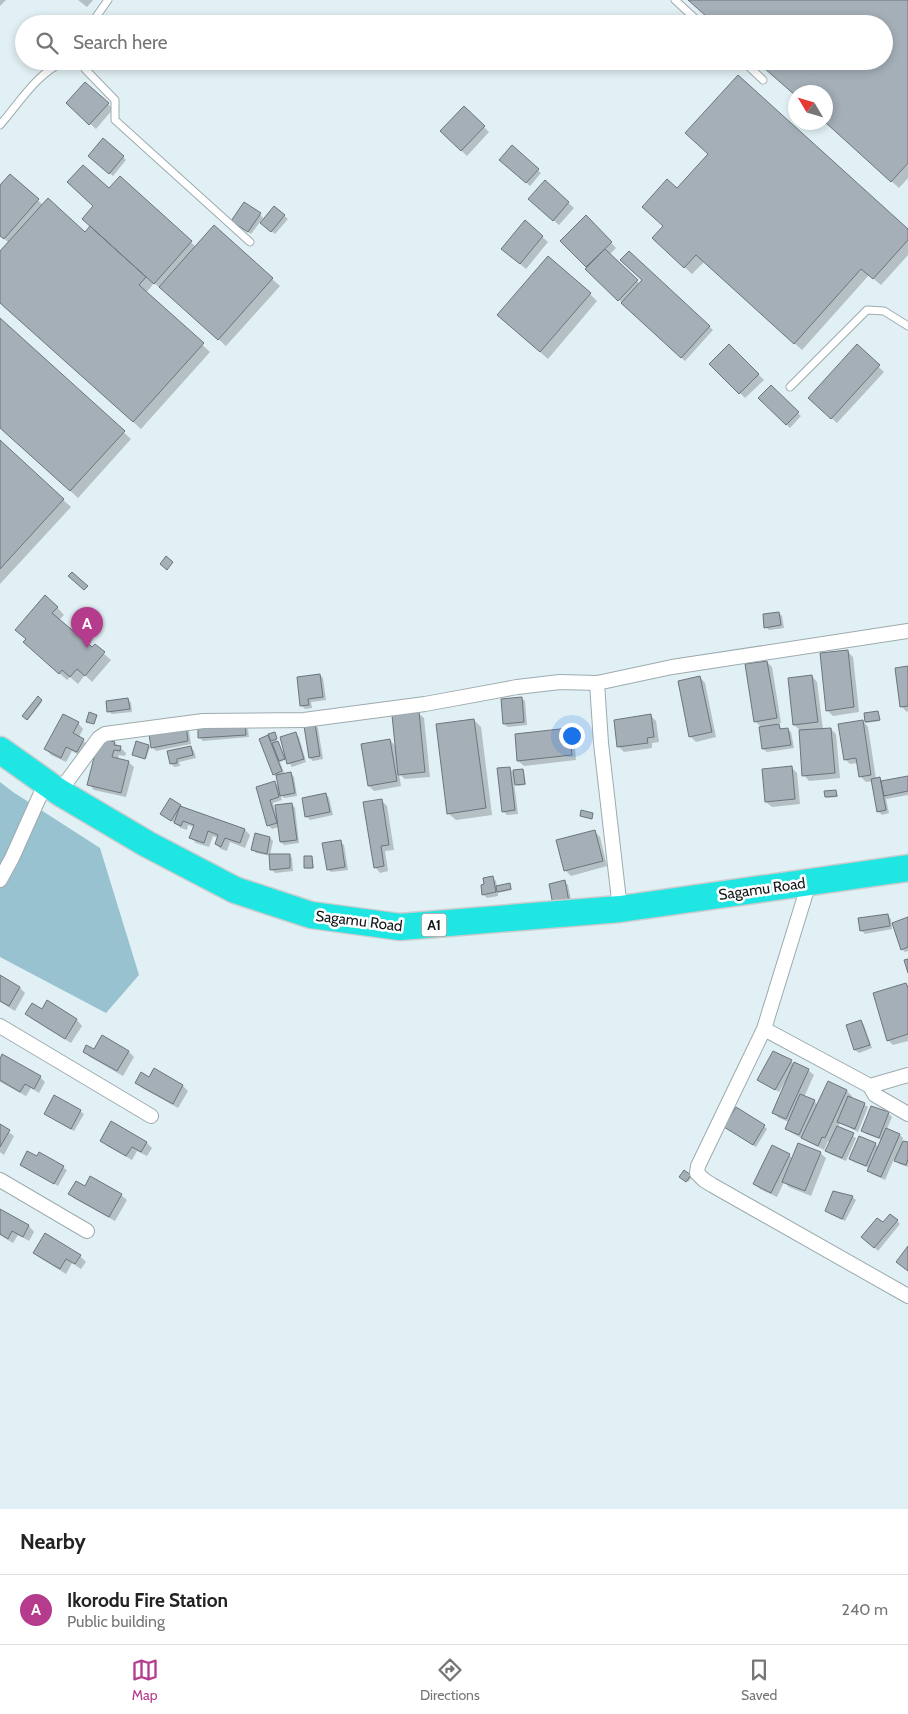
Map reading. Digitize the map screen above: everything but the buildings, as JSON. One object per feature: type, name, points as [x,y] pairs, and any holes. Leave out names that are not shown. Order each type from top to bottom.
[{"type":"highway","name":"Sagamu Road","points":[[0,750],[52,787],[147,844],[235,890],[311,915],[400,927],[620,909],[908,868]]},
{"type":"street","points":[[0,880],[52,787],[105,734],[203,721],[304,720],[425,704],[517,687],[560,682],[597,683],[663,669],[908,631]]},
{"type":"street","points":[[597,683],[601,743],[620,909]]},
{"type":"street","points":[[809,883],[764,1028],[698,1166],[697,1173],[712,1185],[908,1296]]},
{"type":"street","points":[[0,1026],[151,1116]]},
{"type":"street","points":[[764,1028],[870,1086],[875,1095],[908,1114]]},
{"type":"street","points":[[870,1086],[908,1075]]},
{"type":"street","points":[[0,1180],[87,1230]]},
{"type":"lane","points":[[97,15],[108,0]]},
{"type":"lane","points":[[674,0],[691,15]]},
{"type":"lane","points":[[0,125],[48,70]]},
{"type":"lane","points":[[86,70],[115,100],[115,120],[250,242]]},
{"type":"lane","points":[[752,70],[763,80]]},
{"type":"lane","points":[[0,112],[6,118]]},
{"type":"lane","points":[[790,387],[867,310],[884,311],[908,326]]},
{"type":"shaded area","points":[[0,782],[100,848],[139,975],[106,1013],[0,957]]},
{"type":"place","name":"Ikorodu Fire Station","points":[[87,648]]}]
